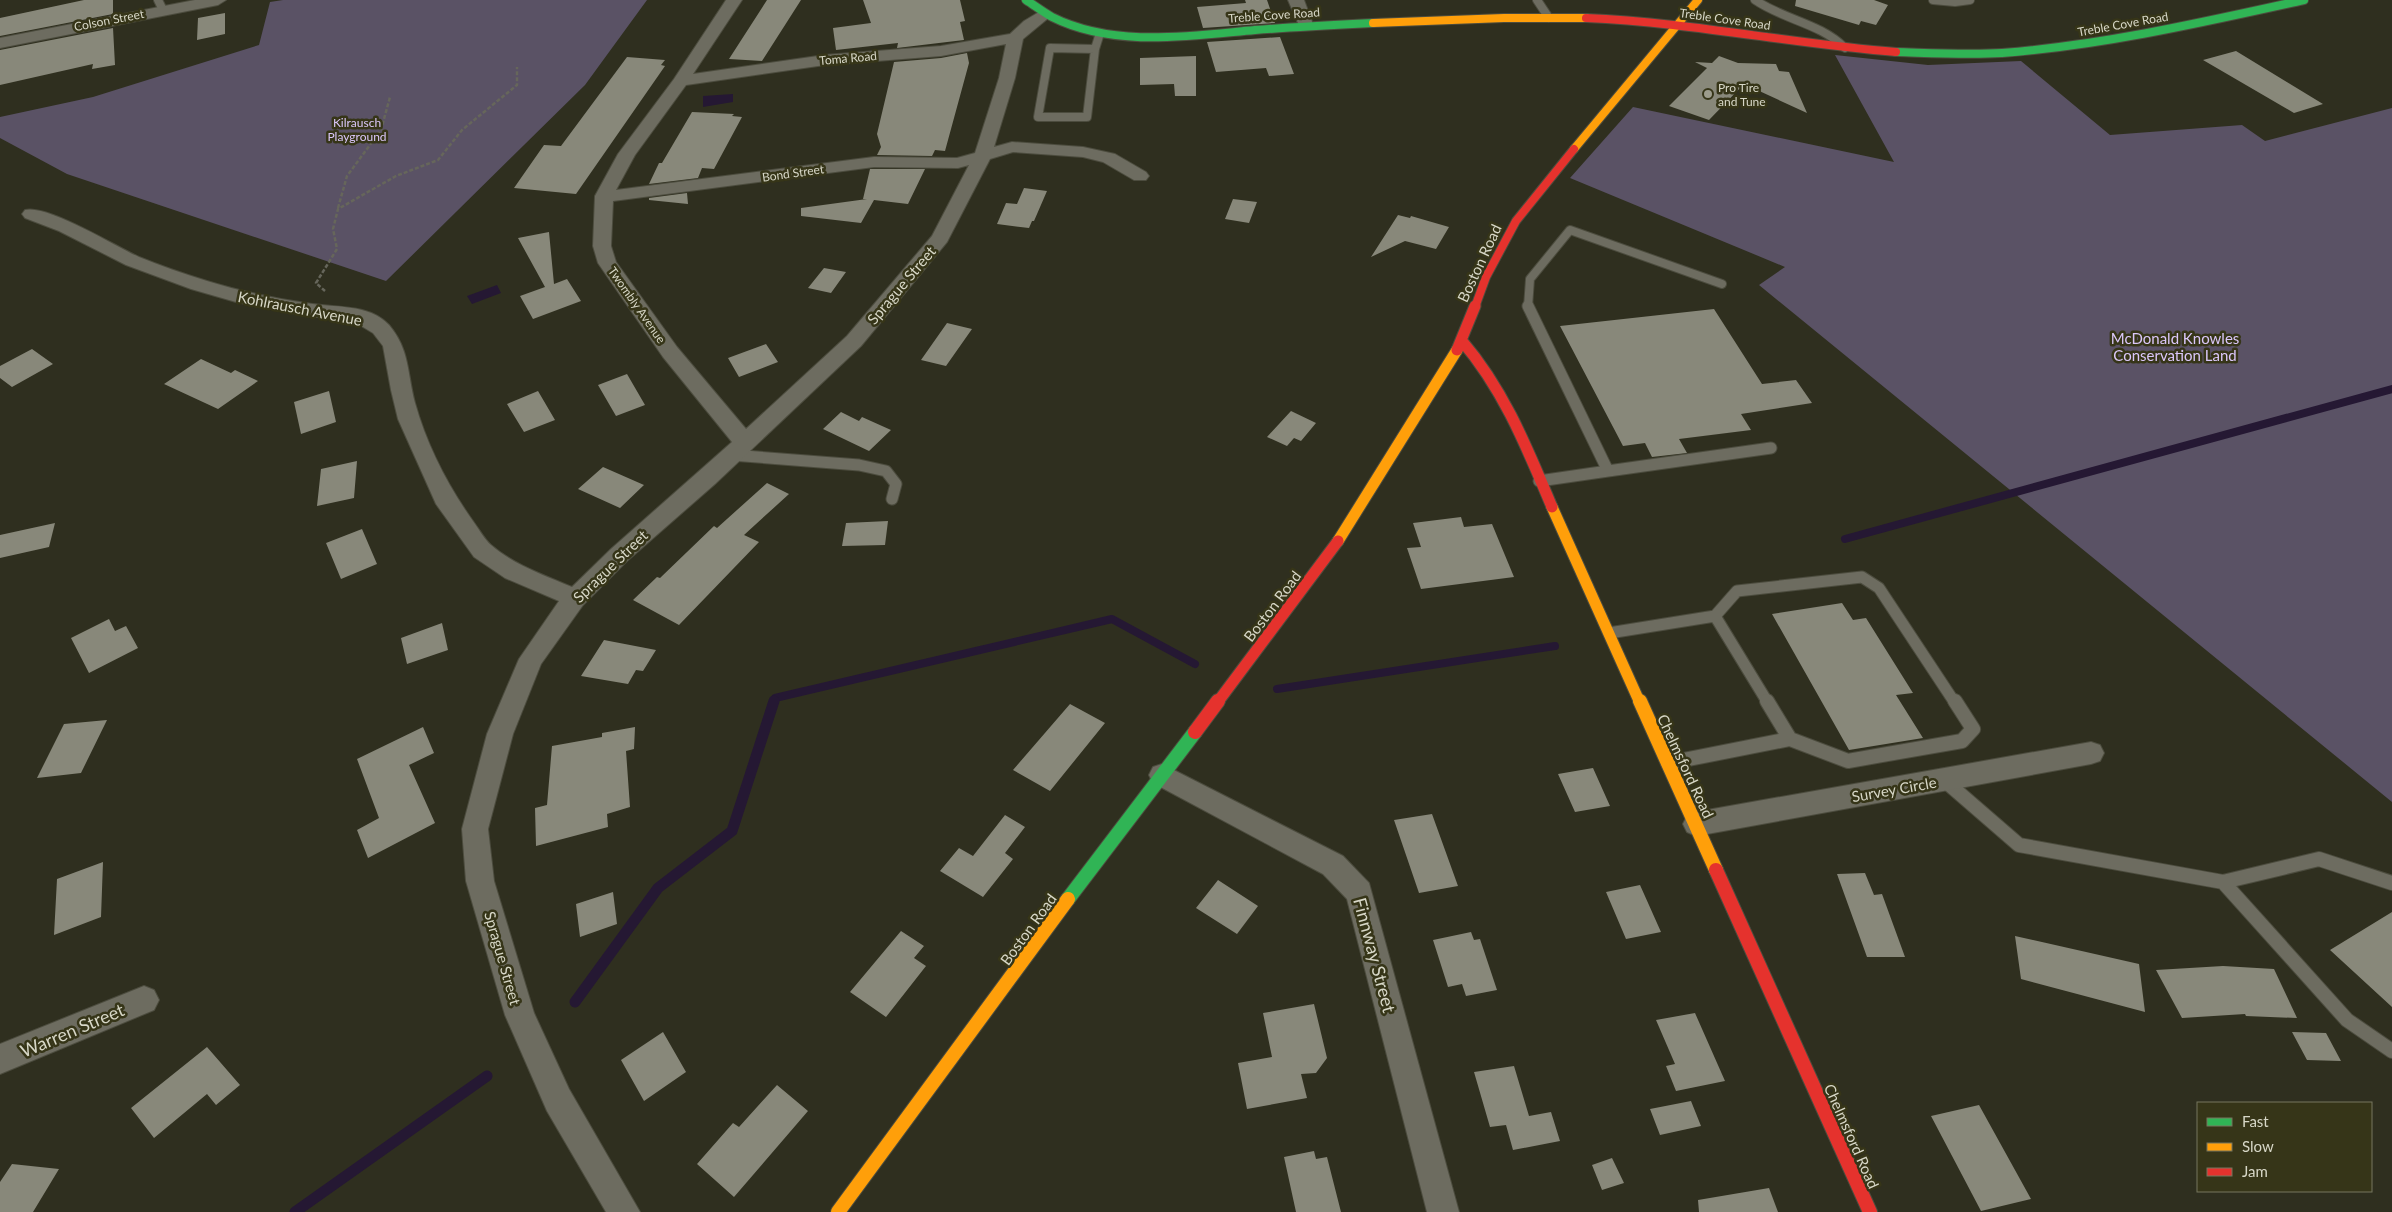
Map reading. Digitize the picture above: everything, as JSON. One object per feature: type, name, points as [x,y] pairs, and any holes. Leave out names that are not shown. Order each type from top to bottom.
[{"type":"main road","name":"Treble Cove Road","points":[[1026,0],[1044,15],[1073,26],[1100,33],[1170,36],[1441,19],[1549,18],[1626,20],[1845,48],[1945,56],[2042,50],[2136,37],[2304,0]]},
{"type":"main road","name":"Boston Road","points":[[838,1212],[1162,775],[1280,621],[1342,535],[1462,341],[1486,276],[1516,221],[1605,109],[1698,0]]},
{"type":"main road","name":"Chelmsford Road","points":[[1462,341],[1478,358],[1508,409],[1870,1212]]},
{"type":"street","name":"Colson Street","points":[[0,43],[161,5],[218,0]]},
{"type":"street","name":"Twombly Avenue","points":[[734,0],[681,81],[627,154],[604,196],[602,246],[607,263],[738,449]]},
{"type":"street","points":[[1296,0],[1306,27]]},
{"type":"street","points":[[1016,38],[1029,24],[1044,15]]},
{"type":"street","name":"Toma Road","points":[[681,81],[825,60],[941,51],[1016,38]]},
{"type":"street","name":"Sprague Street","points":[[624,1212],[558,1100],[520,1015],[480,881],[475,829],[500,734],[531,659],[575,598],[619,555],[738,449],[854,341],[940,238],[982,156],[1007,78],[1016,38]]},
{"type":"street","name":"Bond Street","points":[[604,196],[651,192],[874,162],[958,163],[1012,147],[1083,152],[1109,158],[1140,176]]},
{"type":"street","name":"Kohlrausch Avenue","points":[[31,214],[65,227],[133,261],[198,285],[236,296],[308,310],[346,314],[367,319],[380,328],[393,345],[401,390],[409,419],[444,498],[482,552],[513,572],[575,598]]},
{"type":"street","name":"Survey Circle","points":[[1696,824],[2091,753]]},
{"type":"street","name":"Finnway Street","points":[[1162,775],[1333,865],[1359,892],[1442,1212]]},
{"type":"street","name":"Warren Street","points":[[0,1060],[144,1000]]},
{"type":"lane","points":[[1537,0],[1549,18]]},
{"type":"lane","points":[[1755,0],[1776,14],[1830,33],[1845,48]]},
{"type":"lane","points":[[1933,0],[1955,2],[1970,0]]},
{"type":"lane","points":[[1095,49],[1050,48],[1038,117],[1087,118],[1095,49],[1100,33]]},
{"type":"lane","points":[[1608,470],[1528,310],[1530,279],[1570,230],[1722,284]]},
{"type":"lane","points":[[1539,481],[1771,448]]},
{"type":"lane","points":[[738,449],[859,465],[886,471],[896,484],[892,499]]},
{"type":"lane","points":[[1609,633],[1715,616],[1737,591],[1862,577],[1879,588],[1973,729],[1962,741],[1848,761],[1790,739],[1668,763]]},
{"type":"lane","points":[[1715,616],[1790,739]]},
{"type":"lane","points":[[1944,780],[2019,845],[2224,882],[2319,859],[2392,883]]},
{"type":"lane","points":[[2224,882],[2348,1020],[2392,1051]]},
{"type":"path","points":[[338,209],[396,176],[438,160],[462,130],[516,85],[517,67]]},
{"type":"path","points":[[346,314],[316,283],[337,249],[333,229],[347,176],[381,130],[390,97]]},
{"type":"green space","name":"Kilrausch Playground","points":[[283,0],[647,0],[585,85],[386,281],[67,174],[0,138],[0,117],[93,97],[259,45],[270,2]]},
{"type":"green space","name":"McDonald Knowles Conservation Land","points":[[1835,55],[1928,65],[2021,61],[2110,135],[2242,125],[2265,141],[2392,108],[2392,802],[1759,285],[1785,267],[1570,178],[1633,107],[1894,162]]},
{"type":"shaded area","points":[[733,94],[733,102],[703,107],[703,96]]},
{"type":"shaded area","points":[[497,285],[501,293],[472,304],[467,296]]},
{"type":"building","points":[[84,0],[113,0],[113,14],[0,36],[0,18]]},
{"type":"building","points":[[767,0],[801,0],[762,61],[729,59]]},
{"type":"building","points":[[863,0],[960,0],[965,21],[960,22],[964,40],[897,48],[898,43],[836,50],[833,28],[871,23]]},
{"type":"building","points":[[1245,0],[1267,0],[1275,23],[1203,28],[1197,7],[1246,3]]},
{"type":"building","points":[[1796,0],[1874,0],[1888,5],[1876,25],[1861,21],[1859,25],[1795,6]]},
{"type":"building","points":[[225,13],[225,34],[197,40],[198,18]]},
{"type":"building","points":[[113,28],[115,65],[92,69],[93,64],[0,85],[0,50]]},
{"type":"building","points":[[1280,37],[1294,74],[1269,76],[1266,68],[1216,72],[1207,42]]},
{"type":"building","points":[[2236,51],[2323,104],[2294,113],[2203,60]]},
{"type":"building","points":[[967,53],[969,63],[945,151],[935,150],[932,156],[877,155],[881,147],[877,134],[894,62],[941,58]]},
{"type":"building","points":[[1196,56],[1196,96],[1175,96],[1174,84],[1140,85],[1140,58]]},
{"type":"building","points":[[1719,56],[1738,63],[1776,64],[1779,71],[1789,72],[1807,113],[1744,84],[1709,120],[1669,106],[1707,68],[1695,62],[1712,63]]},
{"type":"building","points":[[627,57],[665,60],[661,65],[665,66],[576,194],[514,188],[544,145],[561,146]]},
{"type":"building","points":[[692,112],[734,114],[732,116],[742,117],[714,169],[702,168],[698,178],[649,184],[659,163],[662,163]]},
{"type":"building","points":[[870,169],[925,169],[908,204],[874,200],[861,223],[801,216],[801,208],[867,199],[863,199]]},
{"type":"building","points":[[1024,188],[1047,191],[1029,228],[997,224],[1006,203],[1017,204]]},
{"type":"building","points":[[687,193],[688,204],[649,200],[649,198]]},
{"type":"building","points":[[1233,199],[1257,202],[1249,223],[1225,219]]},
{"type":"building","points":[[1398,215],[1410,218],[1411,216],[1449,227],[1436,249],[1405,241],[1371,257]]},
{"type":"building","points":[[549,232],[554,284],[567,279],[581,301],[533,319],[520,296],[545,287],[518,238]]},
{"type":"building","points":[[824,268],[846,272],[831,293],[808,288]]},
{"type":"building","points":[[1714,309],[1762,384],[1796,380],[1812,403],[1741,414],[1751,430],[1679,439],[1687,453],[1652,457],[1645,443],[1623,446],[1560,326]]},
{"type":"building","points":[[947,323],[972,329],[946,366],[921,360]]},
{"type":"building","points":[[766,344],[778,362],[739,377],[728,358]]},
{"type":"building","points":[[32,349],[53,364],[12,387],[0,378],[0,366]]},
{"type":"building","points":[[201,359],[231,373],[235,370],[258,381],[218,409],[164,384]]},
{"type":"building","points":[[627,374],[645,405],[616,416],[598,385]]},
{"type":"building","points":[[329,391],[336,422],[301,434],[294,402]]},
{"type":"building","points":[[538,391],[555,420],[524,432],[507,404]]},
{"type":"building","points":[[1291,411],[1316,423],[1301,441],[1294,438],[1287,446],[1267,437]]},
{"type":"building","points":[[841,412],[859,421],[862,417],[891,430],[869,451],[823,429]]},
{"type":"building","points":[[357,461],[354,498],[317,506],[321,469]]},
{"type":"building","points":[[603,467],[644,485],[620,508],[578,489]]},
{"type":"building","points":[[767,483],[789,494],[744,535],[759,542],[679,625],[633,600],[657,577],[660,578],[714,526],[717,528]]},
{"type":"building","points":[[1461,517],[1464,527],[1492,524],[1514,577],[1421,589],[1407,548],[1421,547],[1413,523]]},
{"type":"building","points":[[888,521],[885,545],[842,546],[846,523]]},
{"type":"building","points":[[55,523],[49,547],[0,558],[0,535]]},
{"type":"building","points":[[362,529],[377,564],[341,579],[326,543]]},
{"type":"building","points":[[1842,603],[1853,620],[1866,618],[1913,693],[1896,695],[1923,738],[1849,750],[1772,614]]},
{"type":"building","points":[[109,619],[115,631],[126,626],[138,648],[89,673],[71,638]]},
{"type":"building","points":[[442,623],[448,650],[407,664],[401,638]]},
{"type":"building","points":[[604,640],[656,650],[643,671],[636,670],[628,684],[581,676]]},
{"type":"building","points":[[1070,704],[1105,723],[1050,791],[1013,770]]},
{"type":"building","points":[[107,720],[81,773],[37,778],[64,724]]},
{"type":"building","points":[[423,727],[434,753],[409,765],[435,823],[368,858],[357,830],[379,818],[357,759]]},
{"type":"building","points":[[635,727],[634,749],[626,751],[630,807],[607,814],[608,827],[536,846],[535,808],[547,805],[552,746],[602,737],[602,733]]},
{"type":"building","points":[[1593,768],[1610,806],[1575,812],[1558,774]]},
{"type":"building","points":[[1432,814],[1458,886],[1419,893],[1394,820]]},
{"type":"building","points":[[1005,815],[1025,827],[1005,853],[1013,859],[983,897],[940,871],[959,848],[973,856]]},
{"type":"building","points":[[103,862],[101,917],[54,935],[57,879]]},
{"type":"building","points":[[1865,873],[1874,895],[1882,894],[1905,957],[1867,957],[1837,874]]},
{"type":"building","points":[[1218,880],[1258,906],[1237,934],[1196,908]]},
{"type":"building","points":[[1640,885],[1661,932],[1626,939],[1606,892]]},
{"type":"building","points":[[613,892],[617,924],[580,937],[576,904]]},
{"type":"building","points":[[2392,912],[2392,1007],[2330,950]]},
{"type":"building","points":[[901,931],[924,946],[914,958],[926,966],[886,1017],[850,992]]},
{"type":"building","points":[[1471,932],[1474,940],[1480,939],[1497,990],[1466,996],[1462,984],[1448,987],[1433,940]]},
{"type":"building","points":[[2015,936],[2139,964],[2145,1012],[2021,979]]},
{"type":"building","points":[[2223,966],[2274,969],[2297,1018],[2246,1016],[2245,1014],[2182,1018],[2156,970]]},
{"type":"building","points":[[1314,1004],[1327,1058],[1316,1073],[1301,1074],[1307,1098],[1247,1109],[1238,1063],[1272,1057],[1263,1013]]},
{"type":"building","points":[[1695,1013],[1725,1081],[1676,1091],[1666,1066],[1675,1064],[1656,1020]]},
{"type":"building","points":[[663,1032],[686,1072],[644,1101],[621,1060]]},
{"type":"building","points":[[2292,1032],[2326,1033],[2341,1061],[2307,1060]]},
{"type":"building","points":[[207,1047],[240,1085],[216,1105],[207,1094],[154,1138],[131,1108]]},
{"type":"building","points":[[1514,1066],[1529,1116],[1551,1112],[1560,1141],[1513,1150],[1506,1125],[1490,1127],[1474,1072]]},
{"type":"building","points":[[777,1085],[808,1111],[734,1197],[697,1164],[733,1123],[739,1127]]},
{"type":"building","points":[[1691,1101],[1701,1126],[1660,1135],[1650,1109]]},
{"type":"building","points":[[1979,1105],[2031,1199],[1981,1211],[1931,1116]]},
{"type":"building","points":[[1314,1151],[1316,1159],[1327,1157],[1341,1212],[1296,1212],[1284,1157]]},
{"type":"building","points":[[1612,1158],[1624,1183],[1602,1190],[1592,1165]]},
{"type":"building","points":[[12,1164],[59,1169],[33,1212],[0,1212],[0,1182]]},
{"type":"building","points":[[1769,1188],[1778,1212],[1699,1212],[1698,1200]]},
{"type":"waterway","points":[[1845,539],[2392,389]]},
{"type":"waterway","points":[[774,703],[775,698],[1112,619],[1195,664]]},
{"type":"waterway","points":[[1277,689],[1555,646]]},
{"type":"waterway","points":[[575,1002],[658,888],[732,831],[774,701]]},
{"type":"waterway","points":[[295,1212],[487,1076]]},
{"type":"traffic: fast","points":[[1026,0],[1051,16],[1079,27],[1107,34],[1138,37],[1168,37],[1373,23]]},
{"type":"traffic: fast","points":[[1896,52],[2000,53],[2051,48],[2152,33],[2304,0]]},
{"type":"traffic: fast","points":[[1068,899],[1195,732]]},
{"type":"traffic: slow","points":[[1574,149],[1698,0]]},
{"type":"traffic: slow","points":[[1373,23],[1504,18],[1586,18]]},
{"type":"traffic: slow","points":[[1338,541],[1457,350]]},
{"type":"traffic: slow","points":[[1552,507],[1716,870]]},
{"type":"traffic: slow","points":[[838,1212],[1068,899]]},
{"type":"traffic: jam","points":[[1586,18],[1633,20],[1845,48],[1896,52]]},
{"type":"traffic: jam","points":[[1457,350],[1486,277],[1516,221],[1574,149]]},
{"type":"traffic: jam","points":[[1462,341],[1491,378],[1503,399],[1552,507]]},
{"type":"traffic: jam","points":[[1195,732],[1280,621],[1338,541]]},
{"type":"traffic: jam","points":[[1716,870],[1870,1212]]},
{"type":"place","name":"Pro Tire and Tune","points":[[1708,94]]}]
